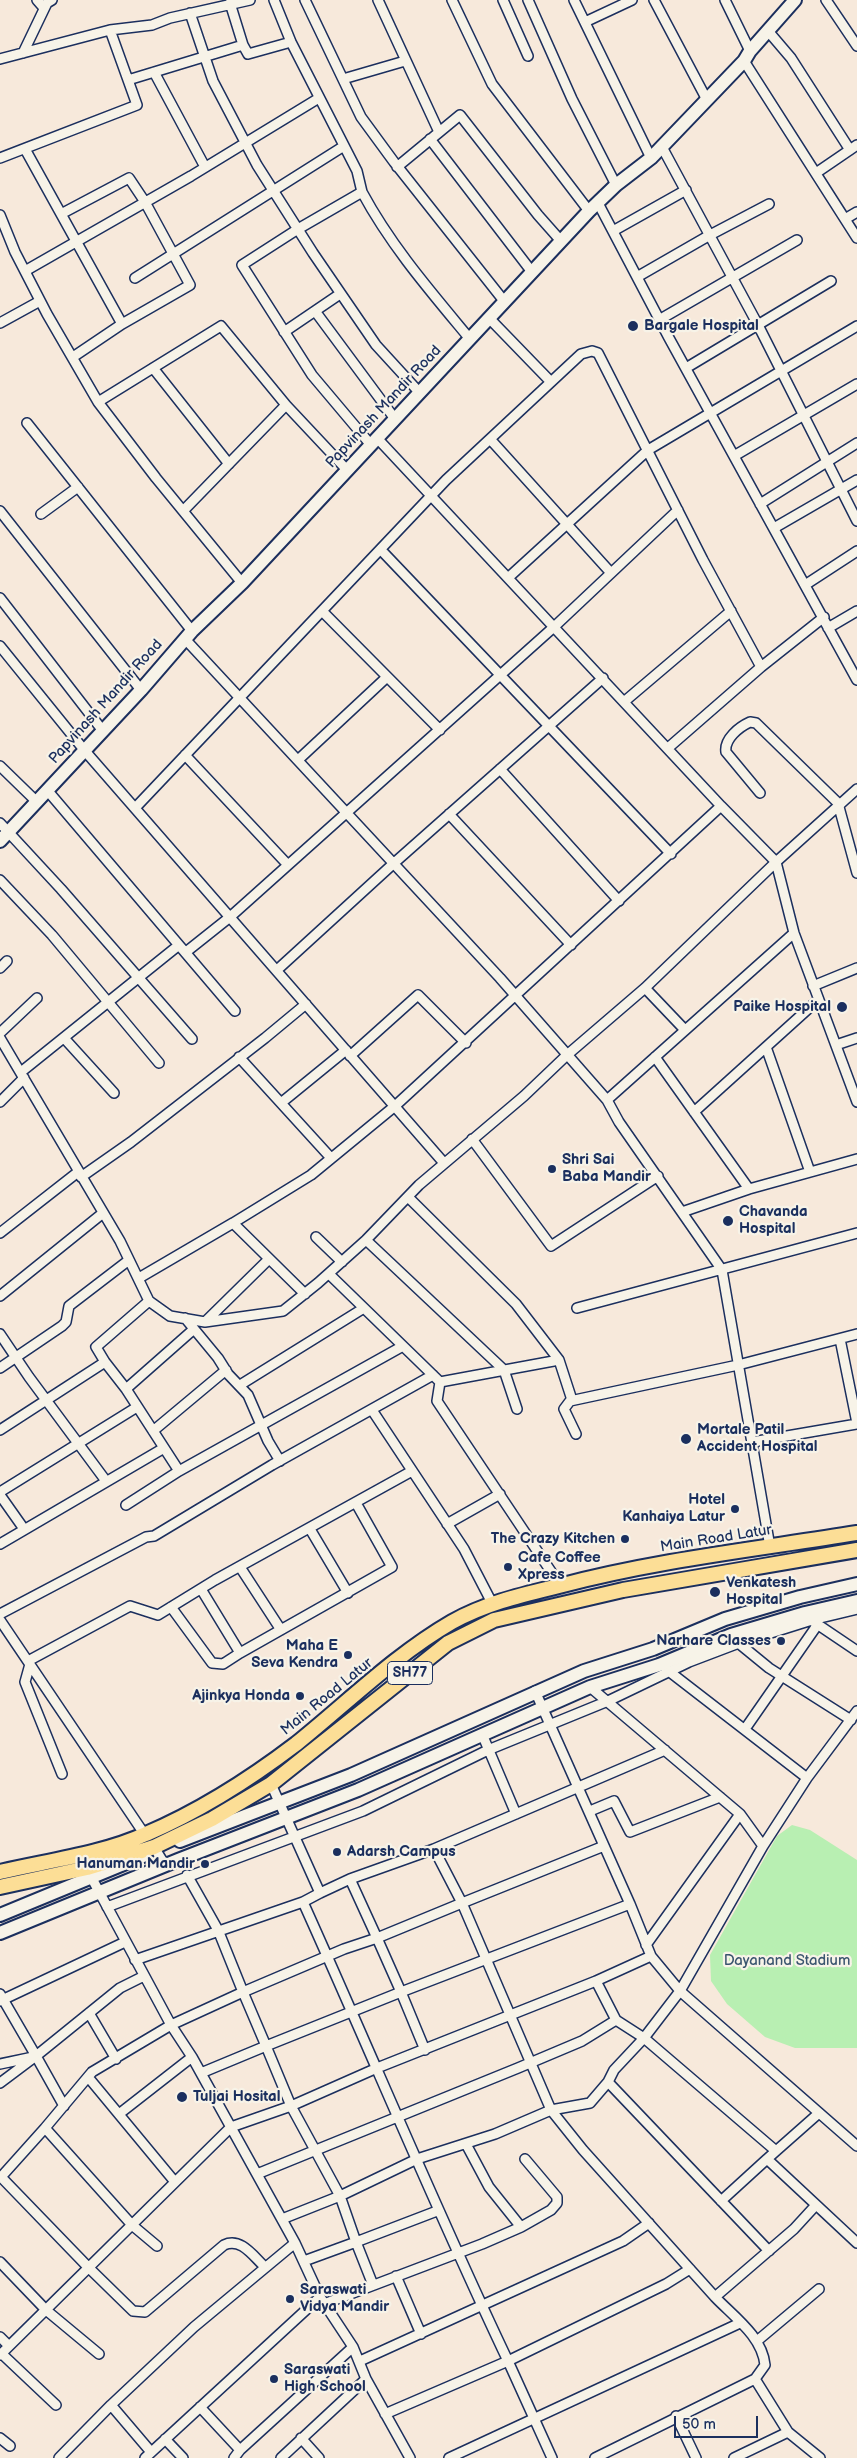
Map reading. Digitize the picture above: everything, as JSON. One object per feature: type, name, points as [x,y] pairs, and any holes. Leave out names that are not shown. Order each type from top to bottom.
[{"type":"main road","name":"Main Road Latur","points":[[0,1872],[81,1854],[145,1835],[206,1804],[259,1771],[424,1640],[453,1622],[492,1603],[612,1572],[857,1534]]},
{"type":"main road","name":"SH77","points":[[0,1887],[89,1873],[155,1849],[212,1819],[271,1784],[448,1643],[494,1620],[623,1590],[857,1550]]},
{"type":"street","points":[[37,0],[44,8]]},
{"type":"street","points":[[22,53],[44,8],[52,0]]},
{"type":"street","points":[[0,59],[110,30],[152,25],[217,3],[230,4],[250,0]]},
{"type":"street","points":[[274,0],[319,98],[357,171],[362,192],[380,222],[422,282],[470,339]]},
{"type":"street","points":[[305,0],[361,117],[397,167],[504,302]]},
{"type":"street","points":[[378,0],[439,132]]},
{"type":"street","points":[[452,0],[492,84],[613,231],[710,413],[857,680]]},
{"type":"street","points":[[503,0],[528,56]]},
{"type":"street","points":[[528,0],[572,99],[616,185]]},
{"type":"street","points":[[574,0],[651,158]]},
{"type":"street","points":[[584,22],[632,0]]},
{"type":"street","points":[[654,0],[707,100]]},
{"type":"street","points":[[725,0],[747,56],[857,238]]},
{"type":"street","name":"Papvinash Mandir Road","points":[[0,841],[5,827],[37,802],[141,690],[189,635],[242,582],[593,207],[616,185],[651,158],[707,100],[795,0]]},
{"type":"street","points":[[826,0],[857,46]]},
{"type":"street","points":[[230,4],[243,45],[248,54],[292,42]]},
{"type":"street","points":[[190,13],[213,82],[274,191],[340,294],[376,345],[420,392]]},
{"type":"street","points":[[0,158],[137,105],[110,30]]},
{"type":"street","points":[[768,31],[791,58],[854,147],[816,173]]},
{"type":"street","points":[[128,80],[243,45]]},
{"type":"street","points":[[343,78],[405,61]]},
{"type":"street","points":[[154,72],[205,167]]},
{"type":"street","points":[[25,271],[205,167],[319,98]]},
{"type":"street","points":[[397,167],[460,115],[538,215],[562,240]]},
{"type":"street","points":[[430,139],[532,272]]},
{"type":"street","points":[[135,278],[344,146]]},
{"type":"street","points":[[662,147],[758,325],[857,520]]},
{"type":"street","points":[[25,149],[122,324]]},
{"type":"street","points":[[61,214],[129,178],[145,202],[190,285],[122,324],[73,357]]},
{"type":"street","points":[[613,231],[686,190]]},
{"type":"street","points":[[362,192],[298,229],[242,265],[325,393],[432,495],[721,806],[776,862],[794,933],[857,1102]]},
{"type":"street","points":[[637,277],[710,234],[769,204]]},
{"type":"street","points":[[845,219],[857,212]]},
{"type":"street","points":[[0,215],[40,301],[98,402],[183,511],[242,582]]},
{"type":"street","points":[[660,320],[797,240]]},
{"type":"street","points":[[686,368],[831,281]]},
{"type":"street","points":[[284,332],[340,294]]},
{"type":"street","points":[[0,323],[40,301]]},
{"type":"street","points":[[315,311],[394,419]]},
{"type":"street","points":[[489,318],[551,382]]},
{"type":"street","points":[[98,402],[221,326],[286,406],[347,470]]},
{"type":"street","points":[[510,578],[648,450],[857,326]]},
{"type":"street","points":[[136,807],[432,495],[581,354],[592,351],[598,353],[761,667]]},
{"type":"street","points":[[153,368],[229,464]]},
{"type":"street","points":[[734,456],[857,384]]},
{"type":"street","points":[[183,511],[286,406]]},
{"type":"street","points":[[27,423],[189,635],[240,697],[516,996],[607,1100],[619,1122],[722,1270],[770,1547]]},
{"type":"street","points":[[490,440],[611,573]]},
{"type":"street","points":[[760,504],[826,460],[857,443]]},
{"type":"street","points":[[774,528],[857,480]]},
{"type":"street","points":[[41,514],[78,488]]},
{"type":"street","points":[[0,1102],[23,1075],[64,1038],[139,978],[230,917],[501,676],[678,510]]},
{"type":"street","points":[[0,511],[141,690]]},
{"type":"street","points":[[381,550],[671,854]]},
{"type":"street","points":[[805,584],[857,551]]},
{"type":"street","points":[[0,598],[103,731]]},
{"type":"street","points":[[322,611],[440,730]]},
{"type":"street","points":[[624,701],[731,611]]},
{"type":"street","points":[[828,628],[857,611]]},
{"type":"street","points":[[668,748],[761,667],[824,617]]},
{"type":"street","points":[[0,646],[85,751],[136,807],[444,1163]]},
{"type":"street","points":[[298,760],[387,678]]},
{"type":"street","points":[[276,970],[603,678]]},
{"type":"street","points":[[760,793],[726,752],[725,747],[730,738],[750,722],[756,724],[839,806],[854,854],[857,872]]},
{"type":"street","points":[[185,755],[288,865]]},
{"type":"street","points":[[0,766],[37,802]]},
{"type":"street","points":[[500,769],[619,901]]},
{"type":"street","points":[[0,1038],[103,1213],[139,1278],[149,1301],[170,1316],[205,1322],[283,1311],[329,1274],[366,1240],[444,1163],[524,1096],[567,1055],[645,988],[776,862],[857,789]]},
{"type":"street","points":[[47,790],[235,1011]]},
{"type":"street","points":[[139,1278],[311,1175],[395,1106],[466,1043],[721,806]]},
{"type":"street","points":[[449,814],[571,945]]},
{"type":"street","points":[[5,827],[192,1039]]},
{"type":"street","points":[[0,880],[52,935],[159,1063]]},
{"type":"street","points":[[607,1100],[794,933]]},
{"type":"street","points":[[813,986],[857,968]]},
{"type":"street","points":[[645,988],[686,1030]]},
{"type":"street","points":[[281,1103],[348,1053],[418,995],[466,1043]]},
{"type":"street","points":[[0,1033],[37,998]]},
{"type":"street","points":[[694,1112],[818,1000]]},
{"type":"street","points":[[0,1233],[80,1174],[131,1142],[306,1004]]},
{"type":"street","points":[[64,1038],[114,1093]]},
{"type":"street","points":[[836,1045],[857,1038]]},
{"type":"street","points":[[766,1046],[810,1172]]},
{"type":"street","points":[[239,1057],[331,1158]]},
{"type":"street","points":[[656,1057],[749,1189]]},
{"type":"street","points":[[472,1139],[551,1246],[658,1176]]},
{"type":"street","points":[[682,1212],[749,1189],[857,1159]]},
{"type":"street","points":[[408,1197],[516,1304],[559,1360],[572,1400]]},
{"type":"street","points":[[0,1296],[103,1213]]},
{"type":"street","points":[[232,1223],[305,1294]]},
{"type":"street","points":[[577,1308],[857,1233]]},
{"type":"street","points":[[316,1237],[342,1262]]},
{"type":"street","points":[[366,1240],[504,1370],[517,1409]]},
{"type":"street","points":[[205,1322],[269,1259]]},
{"type":"street","points":[[0,1368],[62,1326],[66,1322],[69,1306],[129,1260]]},
{"type":"street","points":[[329,1274],[437,1378],[437,1401],[560,1585]]},
{"type":"street","points":[[149,1301],[96,1347],[104,1362],[126,1389],[178,1471]]},
{"type":"street","points":[[240,1385],[364,1308]]},
{"type":"street","points":[[186,1318],[248,1395],[261,1426],[280,1461]]},
{"type":"street","points":[[126,1389],[194,1329]]},
{"type":"street","points":[[0,1334],[106,1481]]},
{"type":"street","points":[[576,1434],[564,1409],[572,1400],[738,1365],[857,1334]]},
{"type":"street","points":[[752,1442],[857,1424],[840,1339]]},
{"type":"street","points":[[126,1505],[178,1471],[403,1346]]},
{"type":"street","points":[[0,1614],[146,1537],[154,1536],[280,1461],[372,1410],[437,1378],[504,1370],[559,1360]]},
{"type":"street","points":[[0,1430],[104,1362]]},
{"type":"street","points":[[153,1431],[226,1370]]},
{"type":"street","points":[[24,1530],[0,1493],[78,1442],[137,1407]]},
{"type":"street","points":[[372,1410],[464,1549],[492,1603]]},
{"type":"street","points":[[0,1544],[164,1448]]},
{"type":"street","points":[[62,1774],[25,1682],[29,1662],[130,1606],[158,1615],[412,1471]]},
{"type":"street","points":[[447,1524],[500,1494]]},
{"type":"street","points":[[171,1607],[212,1663],[223,1664],[392,1568],[356,1503]]},
{"type":"street","points":[[310,1529],[348,1593]]},
{"type":"street","points":[[240,1567],[281,1630]]},
{"type":"street","points":[[165,1865],[155,1849],[351,1775],[535,1691],[584,1671],[653,1649],[725,1619],[800,1597],[857,1584]]},
{"type":"street","points":[[201,1590],[240,1654]]},
{"type":"street","points":[[745,1729],[782,1676],[812,1619],[857,1601]]},
{"type":"street","points":[[0,1933],[165,1865],[358,1790],[590,1687],[664,1668],[735,1639],[857,1608]]},
{"type":"street","points":[[812,1619],[857,1651]]},
{"type":"street","points":[[0,1620],[145,1835]]},
{"type":"street","points":[[735,1639],[782,1676],[851,1720]]},
{"type":"street","points":[[107,1907],[187,1875],[363,1811],[488,1750],[608,1702],[664,1668]]},
{"type":"street","points":[[664,1668],[807,1778]]},
{"type":"street","points":[[590,1687],[740,1814],[763,1846]]},
{"type":"street","points":[[535,1691],[590,1812],[651,1956],[680,1992],[857,2146]]},
{"type":"street","points":[[282,2219],[340,2196],[417,2159],[466,2144],[550,2110],[590,2104],[608,2082],[614,2070],[644,2038],[680,1992],[763,1846],[807,1778],[857,1711]]},
{"type":"street","points":[[482,1734],[516,1814]]},
{"type":"street","points":[[135,1960],[303,1902],[350,1879],[434,1849],[665,1750]]},
{"type":"street","points":[[271,1784],[320,1893]]},
{"type":"street","points":[[590,1812],[614,1800],[630,1832],[720,1798]]},
{"type":"street","points":[[646,1945],[740,1814]]},
{"type":"street","points":[[265,2267],[241,2244],[230,2242],[224,2245],[150,2308],[139,2313],[133,2311],[88,2268],[0,2177],[45,2128],[92,2072],[171,2025],[243,1992],[604,1846]]},
{"type":"street","points":[[434,1849],[462,1903],[550,2110],[583,2150],[757,2341],[764,2356],[765,2365],[755,2379],[676,2416],[595,2458]]},
{"type":"street","points":[[81,1854],[125,1942],[171,2025],[192,2057],[282,2219],[322,2300],[353,2347],[366,2379],[410,2458]]},
{"type":"street","points":[[0,1915],[89,1873]]},
{"type":"street","points":[[187,1875],[218,1930],[291,2106],[340,2196],[373,2285]]},
{"type":"street","points":[[350,1879],[401,1992],[424,2050]]},
{"type":"street","points":[[303,1902],[417,2159],[437,2211],[552,2458]]},
{"type":"street","points":[[201,2073],[486,1958],[630,1904]]},
{"type":"street","points":[[64,2106],[1,1998],[125,1942]]},
{"type":"street","points":[[56,2405],[1,2354],[231,2127],[291,2106],[377,2068],[596,1981],[651,1956]]},
{"type":"street","points":[[0,2083],[120,1988],[144,1976]]},
{"type":"street","points":[[596,1981],[616,2020],[644,2038],[776,2151]]},
{"type":"street","points":[[89,2013],[116,2059]]},
{"type":"street","points":[[257,2174],[530,2063],[582,2040],[616,2020]]},
{"type":"street","points":[[0,2064],[36,2056]]},
{"type":"street","points":[[120,2114],[192,2057]]},
{"type":"street","points":[[88,2076],[175,2182]]},
{"type":"street","points":[[608,2082],[769,2251]]},
{"type":"street","points":[[721,2201],[819,2113]]},
{"type":"street","points":[[45,2128],[132,2225],[156,2246]]},
{"type":"street","points":[[466,2144],[489,2186],[521,2227]]},
{"type":"street","points":[[111,2405],[148,2455],[200,2406],[322,2300],[373,2285],[457,2253],[521,2227],[551,2210],[557,2203],[557,2197],[525,2159]]},
{"type":"street","points":[[767,2159],[857,2242]]},
{"type":"street","points":[[715,2297],[794,2230],[816,2205]]},
{"type":"street","points":[[304,2261],[437,2211]]},
{"type":"street","points":[[360,2361],[623,2241],[649,2223]]},
{"type":"street","points":[[59,2458],[111,2405],[194,2327],[295,2243]]},
{"type":"street","points":[[0,2262],[46,2310],[98,2354]]},
{"type":"street","points":[[385,2414],[508,2361],[657,2289],[690,2268]]},
{"type":"street","points":[[396,2276],[421,2334]]},
{"type":"street","points":[[757,2341],[819,2289]]},
{"type":"street","points":[[449,2458],[740,2322]]},
{"type":"street","points":[[0,2337],[9,2346]]},
{"type":"street","points":[[234,2458],[240,2450],[353,2347]]},
{"type":"street","points":[[281,2458],[366,2379]]},
{"type":"street","points":[[755,2379],[788,2432],[820,2458]]},
{"type":"street","points":[[200,2406],[240,2450]]},
{"type":"street","points":[[676,2416],[696,2458]]},
{"type":"street","points":[[734,2458],[788,2432]]},
{"type":"street","points":[[0,2438],[10,2446]]},
{"type":"street","points":[[302,2438],[319,2458]]},
{"type":"street","points":[[165,2439],[183,2458]]},
{"type":"green space","name":"Dayanand Stadium","points":[[792,1825],[810,1830],[857,1860],[857,2048],[795,2048],[765,2037],[727,2004],[711,1981],[710,1955],[777,1836]]},
{"type":"place","name":"Bargale Hospital","points":[[633,326]]},
{"type":"place","name":"Paike Hospital","points":[[842,1007]]},
{"type":"place","name":"Shri Sai Baba Mandir","points":[[552,1169]]},
{"type":"place","name":"Chavanda Hospital","points":[[728,1221]]},
{"type":"place","name":"Mortale Patil Accident Hospital","points":[[686,1439]]},
{"type":"place","name":"Hotel Kanhaiya Latur","points":[[735,1509]]},
{"type":"place","name":"The Crazy Kitchen","points":[[625,1539]]},
{"type":"place","name":"Cafe Coffee Xpress","points":[[508,1567]]},
{"type":"place","name":"Venkatesh Hospital","points":[[715,1592]]},
{"type":"place","name":"Narhare Classes","points":[[781,1641]]},
{"type":"place","name":"Maha E Seva Kendra","points":[[348,1655]]},
{"type":"place","name":"Ajinkya Honda","points":[[300,1696]]},
{"type":"place","name":"Adarsh Campus","points":[[337,1852]]},
{"type":"place","name":"Hanuman Mandir","points":[[205,1864]]},
{"type":"place","name":"Tuljai Hosital","points":[[182,2097]]},
{"type":"place","name":"Saraswati Vidya Mandir","points":[[290,2299]]},
{"type":"place","name":"Saraswati High School","points":[[274,2379]]}]
